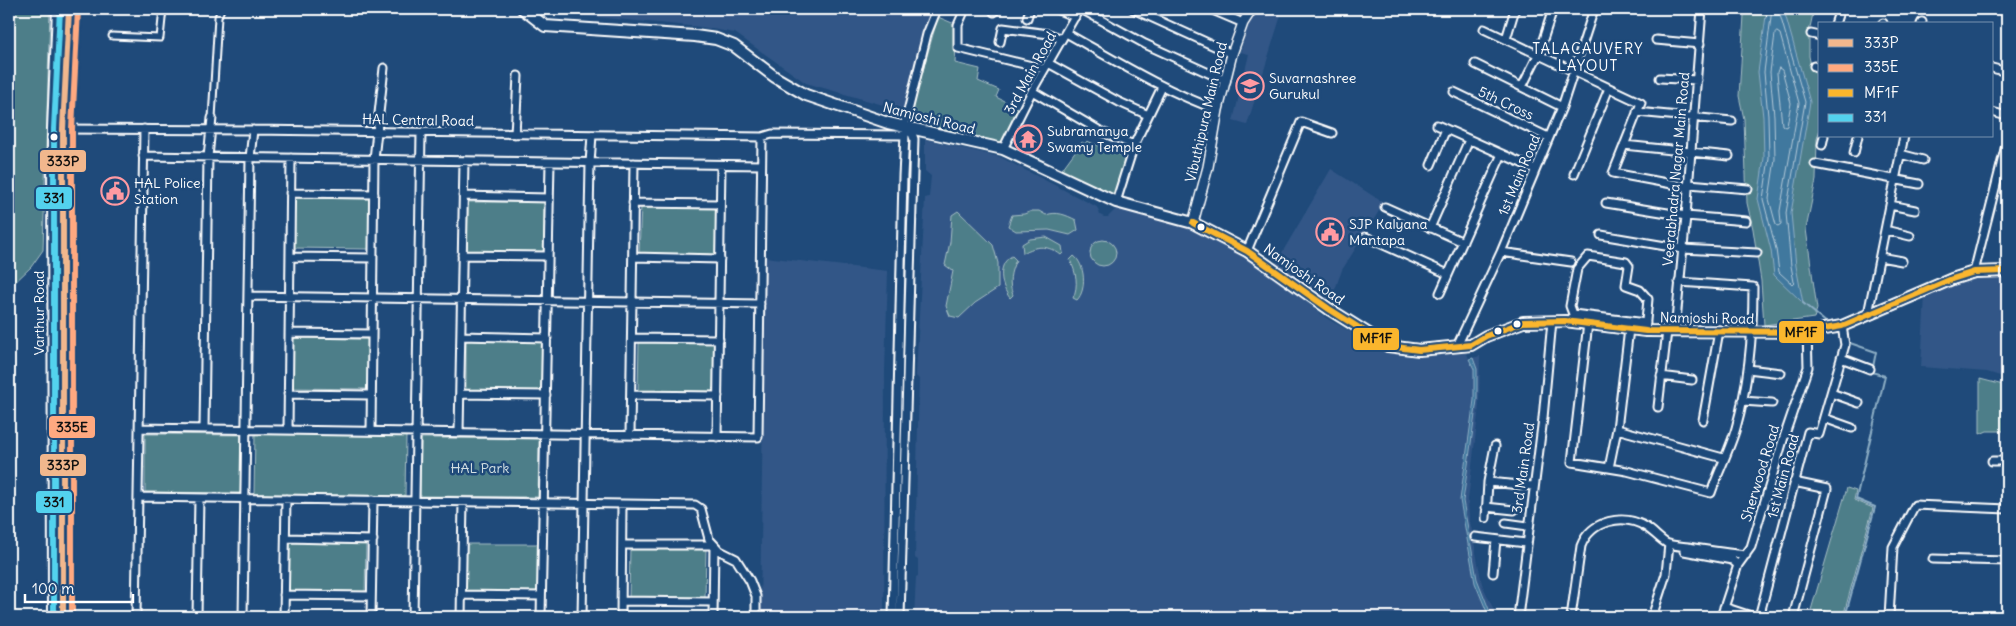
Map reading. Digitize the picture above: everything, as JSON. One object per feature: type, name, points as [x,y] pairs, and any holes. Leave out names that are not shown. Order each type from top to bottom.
[{"type":"main road","name":"Varthur Road","points":[[54,617],[58,9]]},
{"type":"main road","name":"Varthur Road","points":[[63,617],[58,129],[69,9]]},
{"type":"main road","name":"Namjoshi Road","points":[[523,9],[545,26],[716,39],[734,46],[775,77],[806,95],[906,130],[1002,150],[1116,202],[1193,223],[1247,252],[1329,309],[1388,346],[1419,350],[1471,345],[1486,336],[1523,322],[1572,318],[1588,323],[1629,329],[1645,327],[1671,331],[1808,332],[1842,326],[1952,279],[1974,272],[2007,270]]},
{"type":"street","points":[[112,36],[160,38],[163,9]]},
{"type":"street","points":[[204,429],[208,157],[220,9]]},
{"type":"street","points":[[893,617],[902,176],[906,130],[927,34],[937,9]]},
{"type":"street","points":[[966,9],[958,25],[958,48],[1046,66],[1148,115]]},
{"type":"street","points":[[1027,18],[1030,9]]},
{"type":"street","points":[[1056,9],[1075,18]]},
{"type":"street","points":[[1080,9],[1145,44],[1226,81]]},
{"type":"street","name":"3rd Main Road","points":[[1002,150],[1032,91],[1080,9]]},
{"type":"street","points":[[1133,9],[1232,54]]},
{"type":"street","points":[[1210,9],[1243,23]]},
{"type":"street","name":"Vibuthipura Main Road","points":[[1193,223],[1208,167],[1218,110],[1232,54],[1243,23],[1252,9]]},
{"type":"street","points":[[1506,39],[1515,9]]},
{"type":"street","points":[[1522,87],[1538,54],[1553,9]]},
{"type":"street","name":"1st Main Road","points":[[1457,346],[1501,252],[1534,169],[1562,106],[1594,9]]},
{"type":"street","name":"Veerabhadra Nagar Main Road","points":[[1658,407],[1683,249],[1702,9]]},
{"type":"street","points":[[1836,22],[1840,9]]},
{"type":"street","points":[[1000,42],[1003,28],[1064,36],[1162,87],[1218,110]]},
{"type":"street","points":[[1484,30],[1641,103],[1613,173],[1689,186],[1748,189]]},
{"type":"street","points":[[1812,34],[1818,36]]},
{"type":"street","points":[[1656,40],[1700,44]]},
{"type":"street","points":[[1476,64],[1562,106]]},
{"type":"street","points":[[371,431],[374,160],[384,68]]},
{"type":"street","points":[[1994,69],[2007,72]]},
{"type":"street","points":[[515,134],[518,76]]},
{"type":"street","points":[[1660,78],[1697,80]]},
{"type":"street","points":[[1116,202],[1134,145],[1162,87]]},
{"type":"street","points":[[1574,174],[1609,88]]},
{"type":"street","points":[[1032,91],[1102,132],[1134,145]]},
{"type":"street","name":"5th Cross","points":[[1454,92],[1548,137]]},
{"type":"street","points":[[1637,112],[1732,121]]},
{"type":"street","points":[[1994,113],[2007,116]]},
{"type":"street","points":[[1247,252],[1301,122],[1332,133]]},
{"type":"street","points":[[1437,125],[1534,169]]},
{"type":"street","name":"HAL Central Road","points":[[58,129],[762,137],[772,134],[906,130]]},
{"type":"street","points":[[136,617],[144,129]]},
{"type":"street","points":[[1431,165],[1446,129]]},
{"type":"street","points":[[243,617],[250,158],[253,130]]},
{"type":"street","points":[[900,617],[914,148],[914,138],[906,130]]},
{"type":"street","points":[[413,617],[421,132]]},
{"type":"street","points":[[582,617],[587,301],[592,135]]},
{"type":"street","points":[[139,428],[758,437],[762,137]]},
{"type":"street","points":[[1822,145],[1824,138]]},
{"type":"street","points":[[1854,153],[1858,138]]},
{"type":"street","points":[[1868,314],[1904,138]]},
{"type":"street","points":[[1430,228],[1469,140]]},
{"type":"street","points":[[1974,272],[2007,141]]},
{"type":"street","points":[[1624,145],[1729,156]]},
{"type":"street","points":[[1440,293],[1502,154]]},
{"type":"street","points":[[1900,154],[1922,160]]},
{"type":"street","points":[[143,156],[762,165]]},
{"type":"street","points":[[288,430],[291,158]]},
{"type":"street","points":[[459,433],[464,161]]},
{"type":"street","points":[[541,617],[550,162]]},
{"type":"street","points":[[630,435],[634,163]]},
{"type":"street","points":[[1816,164],[1919,184]]},
{"type":"street","points":[[717,437],[721,165]]},
{"type":"street","points":[[290,193],[374,194]]},
{"type":"street","points":[[463,196],[549,198]]},
{"type":"street","points":[[633,203],[720,204]]},
{"type":"street","points":[[1606,203],[1686,216],[1746,221]]},
{"type":"street","points":[[1890,206],[1915,210]]},
{"type":"street","points":[[1385,207],[1462,242]]},
{"type":"street","points":[[1885,230],[1910,236]]},
{"type":"street","points":[[1601,235],[1683,249],[1757,253]]},
{"type":"street","points":[[1366,237],[1448,274]]},
{"type":"street","points":[[1501,252],[1571,262]]},
{"type":"street","points":[[462,255],[548,256]]},
{"type":"street","points":[[1588,256],[1626,262],[1629,266],[1626,285],[1640,290],[1648,299],[1645,327],[1572,318],[1570,306],[1577,269],[1588,256]]},
{"type":"street","points":[[290,257],[373,258]]},
{"type":"street","points":[[1880,257],[1902,261]]},
{"type":"street","points":[[633,258],[720,258]]},
{"type":"street","points":[[1588,323],[1572,462],[1627,471],[1710,493],[1736,430],[1753,332],[1753,287],[1679,282]]},
{"type":"street","points":[[248,296],[760,304]]},
{"type":"street","name":"3rd Main Road","points":[[1518,617],[1543,418],[1552,321]]},
{"type":"street","name":"1st Main Road","points":[[1758,617],[1808,432],[1819,434],[1824,418],[1845,345],[1842,326]]},
{"type":"street","points":[[1609,468],[1617,429],[1629,329]]},
{"type":"street","points":[[1703,420],[1719,331]]},
{"type":"street","name":"Sherwood Road","points":[[1721,617],[1738,566],[1751,547],[1784,437],[1808,367],[1808,332]]},
{"type":"street","points":[[289,334],[372,334]]},
{"type":"street","points":[[460,336],[546,338]]},
{"type":"street","points":[[632,338],[719,339]]},
{"type":"street","points":[[1840,358],[1870,369]]},
{"type":"street","points":[[1748,368],[1781,373]]},
{"type":"street","points":[[1662,376],[1692,380]]},
{"type":"street","points":[[1831,393],[1859,403]]},
{"type":"street","points":[[288,394],[372,395]]},
{"type":"street","points":[[460,394],[546,395]]},
{"type":"street","points":[[631,395],[718,396]]},
{"type":"street","points":[[1742,401],[1772,403]]},
{"type":"street","points":[[1824,418],[1852,428]]},
{"type":"street","points":[[1617,429],[1723,458]]},
{"type":"street","points":[[1486,518],[1488,482],[1495,446]]},
{"type":"street","points":[[1992,461],[2007,461]]},
{"type":"street","points":[[1488,482],[1533,486]]},
{"type":"street","points":[[1793,617],[1827,489],[1794,482]]},
{"type":"street","points":[[138,497],[695,505],[701,509],[709,539],[714,545],[736,559],[750,581],[756,596],[756,617]]},
{"type":"street","points":[[197,617],[199,498]]},
{"type":"street","points":[[284,617],[286,499]]},
{"type":"street","points":[[371,617],[373,500]]},
{"type":"street","points":[[461,617],[463,502]]},
{"type":"street","points":[[621,617],[622,504]]},
{"type":"street","points":[[1889,617],[1893,547],[1915,505],[2007,509]]},
{"type":"street","points":[[1486,507],[1514,510]]},
{"type":"street","points":[[1571,617],[1581,546],[1584,538],[1604,522],[1619,519],[1636,522],[1646,527],[1669,546],[1732,560],[1738,566]]},
{"type":"street","points":[[1506,523],[1528,526]]},
{"type":"street","points":[[1474,537],[1526,543]]},
{"type":"street","points":[[286,538],[372,540]]},
{"type":"street","points":[[1493,573],[1496,540]]},
{"type":"street","points":[[622,544],[714,545]]},
{"type":"street","points":[[713,617],[714,545]]},
{"type":"street","points":[[1669,546],[1746,555]]},
{"type":"street","points":[[1652,617],[1666,574],[1669,546]]},
{"type":"street","points":[[1933,559],[2007,561]]},
{"type":"street","points":[[284,595],[371,596]]},
{"type":"street","points":[[462,595],[541,596]]},
{"type":"street","points":[[621,601],[713,602]]},
{"type":"street","points":[[1724,607],[1754,617]]},
{"type":"street","points":[[2006,617],[2007,610]]},
{"type":"shaded area","points":[[539,9],[934,9],[925,30],[904,111],[806,83],[735,33],[701,27],[542,12]]},
{"type":"shaded area","name":"Suvarnashree Gurukul","points":[[1258,9],[1275,9],[1282,12],[1247,125],[1233,121],[1249,54],[1240,52],[1249,24]]},
{"type":"shaded area","points":[[925,139],[1000,157],[1097,207],[1100,215],[1104,217],[1108,217],[1116,209],[1196,230],[1242,253],[1289,287],[1326,318],[1386,352],[1419,357],[1466,351],[1469,359],[1480,356],[1479,406],[1468,500],[1469,516],[1482,584],[1497,617],[914,617],[916,577],[918,576],[918,560],[915,558],[919,379],[916,376],[925,198],[929,197],[931,176],[925,171]]},
{"type":"shaded area","name":"SJP Kalyana Mantapa","points":[[1331,169],[1384,203],[1342,270],[1330,303],[1276,263]]},
{"type":"shaded area","points":[[765,257],[888,271],[885,371],[884,617],[760,617]]},
{"type":"shaded area","points":[[1966,278],[2007,278],[2007,378],[1987,372],[1921,367],[1925,295]]},
{"type":"green space","points":[[9,9],[50,9],[43,250],[31,267],[9,288]]},
{"type":"green space","points":[[1747,9],[1814,9],[1809,32],[1809,56],[1811,66],[1818,78],[1818,135],[1816,180],[1806,229],[1817,309],[1814,318],[1764,325],[1761,281],[1747,203],[1744,119],[1739,96],[1744,15]]},
{"type":"green space","points":[[938,17],[957,25],[955,63],[980,69],[978,81],[999,90],[996,97],[1018,108],[1021,114],[1002,144],[914,124],[912,109]]},
{"type":"green space","points":[[1087,141],[1126,157],[1114,197],[1060,172],[1082,142],[1085,144]]},
{"type":"green space","points":[[294,198],[370,199],[370,249],[294,248]]},
{"type":"green space","points":[[468,202],[544,202],[544,252],[467,252]]},
{"type":"green space","points":[[641,205],[717,207],[715,257],[639,255]]},
{"type":"green space","points":[[958,211],[993,245],[998,263],[998,288],[975,303],[959,318],[950,316],[946,306],[953,271],[945,265],[950,242],[952,215]]},
{"type":"green space","points":[[1039,211],[1046,215],[1061,214],[1069,217],[1076,220],[1078,230],[1070,235],[1049,230],[1016,231],[1008,226],[1012,215]]},
{"type":"green space","points":[[1046,237],[1062,246],[1063,253],[1061,255],[1052,249],[1042,247],[1023,253],[1022,244],[1030,239]]},
{"type":"green space","points":[[1103,240],[1112,244],[1116,253],[1112,262],[1103,266],[1094,262],[1090,253],[1094,244]]},
{"type":"green space","points":[[1012,256],[1016,260],[1010,278],[1013,295],[1010,298],[1002,282],[1002,270],[1004,264]]},
{"type":"green space","points":[[1074,256],[1081,265],[1083,277],[1082,290],[1077,300],[1073,298],[1076,279],[1070,260]]},
{"type":"green space","points":[[292,338],[368,339],[368,389],[292,388]]},
{"type":"green space","points":[[466,340],[542,341],[542,391],[466,390]]},
{"type":"green space","points":[[639,341],[715,342],[714,392],[638,391]]},
{"type":"green space","points":[[1980,379],[2007,386],[2007,431],[1987,431],[1980,434]]},
{"type":"green space","points":[[145,434],[241,435],[241,493],[145,492]]},
{"type":"green space","points":[[255,434],[406,436],[405,496],[254,494]]},
{"type":"green space","name":"HAL Park","points":[[421,438],[539,439],[538,497],[420,496]]},
{"type":"green space","points":[[1847,488],[1856,491],[1854,500],[1873,508],[1843,617],[1835,617],[1811,610]]},
{"type":"green space","points":[[290,542],[366,543],[365,593],[289,592]]},
{"type":"green space","points":[[463,544],[539,544],[539,594],[462,594]]},
{"type":"green space","points":[[630,548],[706,549],[705,599],[629,598]]},
{"type":"water","points":[[1767,9],[1786,9],[1785,14],[1810,102],[1791,213],[1796,266],[1803,303],[1774,275],[1771,250],[1758,199],[1764,158],[1763,117],[1758,72]]},
{"type":"water","points":[[1473,358],[1477,369],[1477,400],[1463,501],[1477,579],[1492,617],[1489,617],[1475,583],[1460,500],[1474,400],[1474,369],[1469,359]]},
{"type":"waterway","points":[[1803,303],[1828,324]]},
{"type":"waterway","points":[[1845,617],[1875,507],[1856,499],[1885,376],[1872,372],[1876,352],[1850,343]]},
{"type":"transit line","name":"331","points":[[54,617],[54,129],[60,9]]},
{"type":"transit line","name":"333P","points":[[63,617],[63,129],[69,9]]},
{"type":"transit line","name":"335E","points":[[72,617],[72,129],[78,9]]},
{"type":"transit line","name":"MF1F","points":[[1193,223],[1247,251],[1329,309],[1388,346],[1419,350],[1471,345],[1486,336],[1523,322],[1565,321],[1646,331],[1807,332],[1842,326],[1952,279],[1974,272],[2007,271]]},
{"type":"place","name":"Suvarnashree Gurukul","points":[[1250,86]]},
{"type":"place","name":"Subramanya Swamy Temple","points":[[1028,139]]},
{"type":"place","name":"HAL Police Station","points":[[115,191]]},
{"type":"place","name":"SJP Kalyana Mantapa","points":[[1330,232]]},
{"type":"district","name":"TALACAUVERY LAYOUT","points":[[1588,56]]}]
